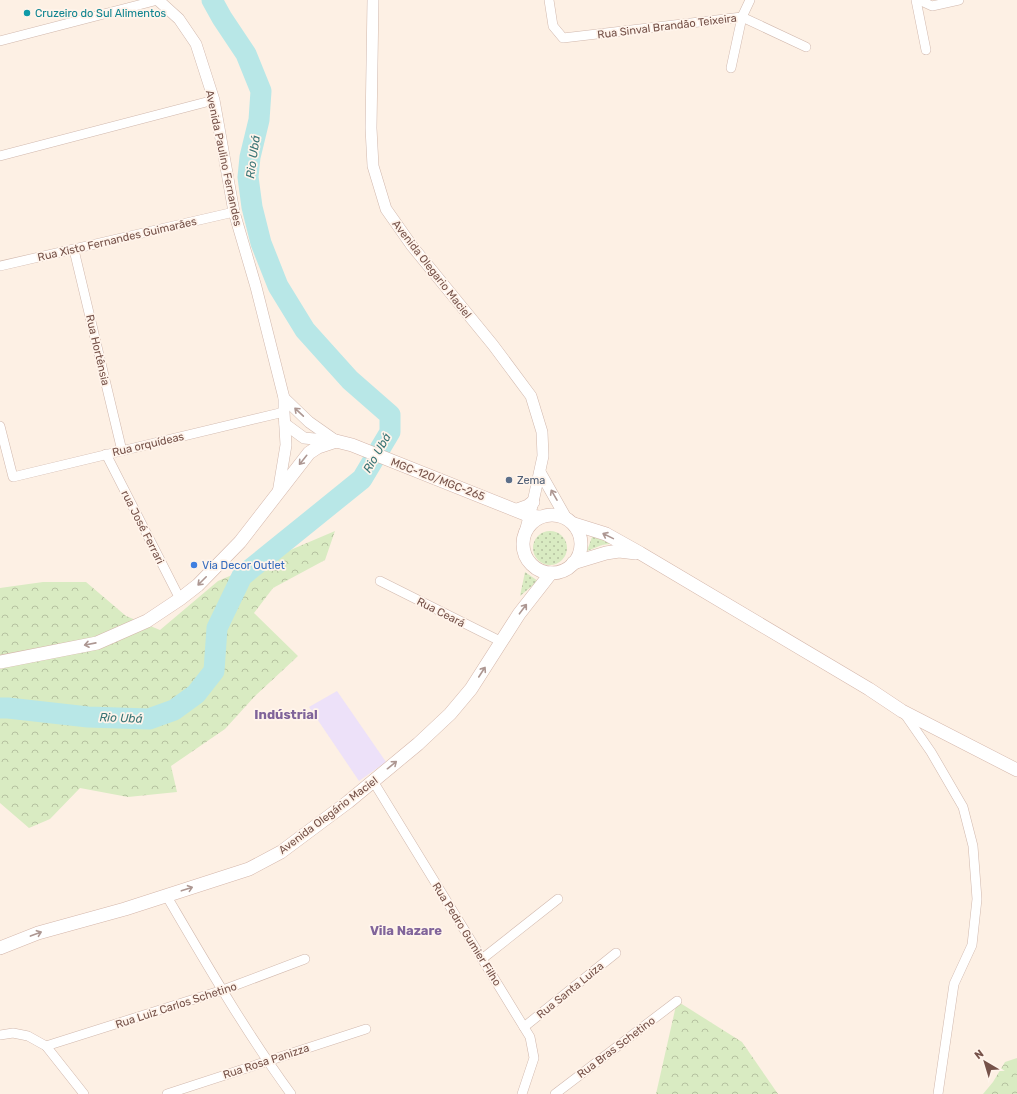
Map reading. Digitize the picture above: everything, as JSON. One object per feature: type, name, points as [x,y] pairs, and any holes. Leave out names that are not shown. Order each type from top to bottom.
[{"type":"main road","name":"MGC-120/MGC-265","points":[[336,441],[352,445],[517,510]]},
{"type":"main road","name":"Avenida Paulino Fernandes","points":[[0,662],[97,643],[147,621],[180,600],[198,585],[240,542],[309,453],[336,441]]},
{"type":"main road","points":[[530,522],[517,510],[528,506],[533,502]]},
{"type":"main road","points":[[530,522],[552,515],[559,516],[606,534],[868,689],[902,711],[1017,770]]},
{"type":"main road","points":[[530,522],[523,545],[524,555],[536,568],[544,572],[551,573],[559,572],[567,568],[573,563],[578,555],[581,546],[580,537],[570,521]]},
{"type":"main road","points":[[573,563],[606,553],[619,551],[640,553]]},
{"type":"main road","name":"Avenida Olegário Maciel","points":[[0,948],[38,933],[124,909],[249,869],[281,852],[348,802],[418,744],[450,714],[471,689],[519,614],[551,573]]},
{"type":"street","points":[[0,41],[158,0]]},
{"type":"street","name":"Avenida Paulino Fernandes","points":[[158,0],[179,18],[196,44],[214,100],[234,212],[256,286],[284,398],[286,446],[278,494]]},
{"type":"street","name":"Avenida Olegario Maciel","points":[[373,0],[371,128],[373,166],[386,209],[412,246],[531,396],[542,432],[543,456],[530,522]]},
{"type":"street","name":"Rua Sinval Brandão Teixeira","points":[[549,0],[553,26],[564,38],[742,17],[806,47]]},
{"type":"street","points":[[731,68],[742,17],[750,0]]},
{"type":"street","points":[[916,0],[926,50]]},
{"type":"street","points":[[919,0],[932,6],[959,0]]},
{"type":"street","points":[[0,156],[214,100]]},
{"type":"street","name":"Rua Xisto Fernandes Guimarães","points":[[0,266],[234,212]]},
{"type":"street","name":"Rua Hortênsia","points":[[74,250],[122,451]]},
{"type":"street","points":[[284,398],[309,422],[336,441]]},
{"type":"street","name":"Rua orquídeas","points":[[0,426],[13,477],[284,412]]},
{"type":"street","points":[[286,424],[304,438],[336,441]]},
{"type":"street","name":"rua José Ferrari","points":[[106,454],[180,600]]},
{"type":"street","points":[[540,472],[570,521]]},
{"type":"street","name":"Rua Ceará","points":[[380,581],[502,642]]},
{"type":"street","points":[[902,711],[930,752],[963,807],[973,846],[977,899],[972,945],[954,984],[938,1094]]},
{"type":"street","name":"Rua Pedro Gumier Filho","points":[[373,781],[530,1037],[534,1058],[522,1094]]},
{"type":"street","points":[[166,895],[222,990],[267,1061],[291,1094]]},
{"type":"street","points":[[482,959],[558,899]]},
{"type":"street","name":"Rua Santa Luiza","points":[[524,1027],[616,953]]},
{"type":"street","name":"Rua Luiz Carlos Schetino","points":[[46,1046],[222,990],[305,959]]},
{"type":"street","name":"Rua Bras Schetino","points":[[555,1094],[677,1001]]},
{"type":"street","name":"Rua Rosa Panizza","points":[[167,1094],[366,1029]]},
{"type":"street","points":[[0,1035],[13,1033],[28,1036],[46,1046],[84,1094]]},
{"type":"shaded area","points":[[337,691],[386,762],[359,781],[309,707]]},
{"type":"green space","points":[[335,531],[325,560],[273,588],[254,613],[298,656],[255,696],[225,729],[171,766],[177,792],[128,797],[80,788],[50,819],[29,828],[0,803],[0,588],[43,582],[86,582],[126,616],[160,630],[218,581]]},
{"type":"green space","points":[[547,531],[553,531],[557,532],[564,538],[567,548],[566,555],[560,562],[553,565],[547,565],[543,564],[536,558],[533,551],[533,545],[534,541],[540,534]]},
{"type":"green space","points":[[592,537],[604,538],[615,543],[602,545],[587,551]]},
{"type":"green space","points":[[525,572],[538,581],[520,596]]},
{"type":"green space","points":[[677,1001],[742,1042],[778,1094],[656,1094]]},
{"type":"green space","points":[[1017,1058],[1017,1094],[983,1094],[993,1082],[1005,1062]]},
{"type":"waterway","name":"Rio Ubá","points":[[0,708],[88,717],[149,719],[174,710],[196,694],[214,671],[217,628],[242,576],[362,479],[390,432],[390,415],[350,380],[305,330],[278,286],[261,243],[252,207],[248,177],[250,157],[259,120],[261,91],[246,54],[212,0]]},
{"type":"place","name":"Cruzeiro do Sul Alimentos","points":[[27,13]]},
{"type":"place","name":"Zema","points":[[509,480]]},
{"type":"place","name":"Via Decor Outlet","points":[[194,565]]},
{"type":"district","name":"Indústrial","points":[[286,714]]},
{"type":"district","name":"Vila Nazare","points":[[406,930]]}]
